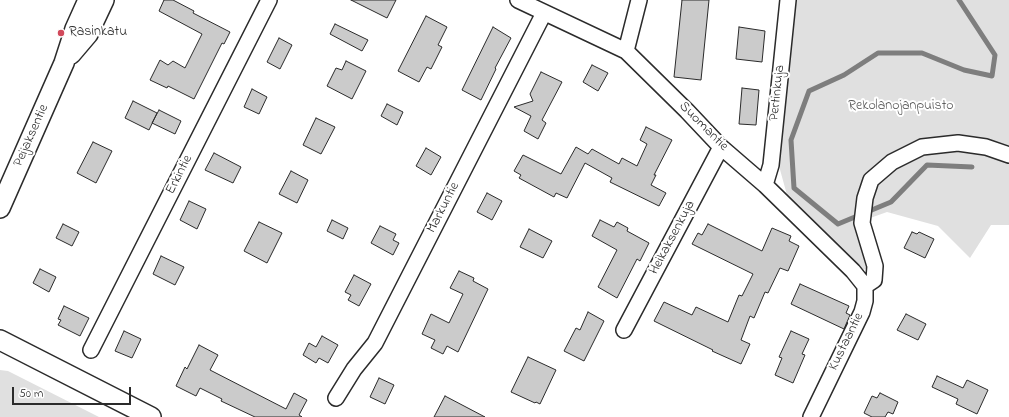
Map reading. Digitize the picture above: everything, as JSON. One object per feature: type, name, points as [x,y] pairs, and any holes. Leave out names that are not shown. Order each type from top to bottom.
[{"type":"main road","name":"Peijaksentie","points":[[0,208],[64,63],[75,30],[88,0]]},
{"type":"main road","name":"Peijaksentie","points":[[64,63],[88,34],[104,0]]},
{"type":"main road","points":[[0,340],[151,417]]},
{"type":"street","name":"Erkintie","points":[[91,350],[269,0]]},
{"type":"street","name":"Suomantie","points":[[518,0],[626,51],[721,147],[853,271],[865,286]]},
{"type":"street","points":[[626,51],[639,0]]},
{"type":"street","name":"Pertinkuja","points":[[764,186],[771,165],[788,0]]},
{"type":"street","name":"Markuntie","points":[[336,398],[354,369],[375,343],[544,13]]},
{"type":"street","name":"Kustaantie","points":[[811,417],[862,312],[865,300],[865,286],[874,280],[875,266],[862,223],[865,198],[871,180],[892,162],[922,147],[958,143],[986,147],[1009,155]]},
{"type":"street","name":"Heikaksenkuja","points":[[624,330],[721,147]]},
{"type":"green space","name":"Rekolanojanpuisto","points":[[793,0],[1009,0],[1009,225],[991,225],[970,258],[938,226],[887,212],[859,222],[870,267],[863,270],[787,195],[779,166]]},
{"type":"green space","points":[[0,370],[8,371],[99,417],[0,417]]},
{"type":"building","points":[[164,0],[173,0],[194,11],[193,13],[230,32],[224,44],[222,43],[194,99],[168,86],[167,88],[150,80],[160,60],[168,65],[173,61],[185,68],[202,34],[159,11]]},
{"type":"building","points":[[351,0],[396,0],[387,18]]},
{"type":"building","points":[[682,0],[709,0],[701,80],[674,77]]},
{"type":"building","points":[[426,16],[447,27],[438,45],[442,47],[431,69],[427,67],[419,82],[398,71]]},
{"type":"building","points":[[335,24],[368,40],[362,51],[330,34]]},
{"type":"building","points":[[493,27],[511,38],[495,68],[496,69],[481,100],[462,90]]},
{"type":"building","points":[[739,27],[765,31],[762,62],[736,59]]},
{"type":"building","points":[[279,38],[292,45],[280,69],[267,62]]},
{"type":"building","points":[[346,61],[366,71],[352,99],[327,86],[336,68],[342,70]]},
{"type":"building","points":[[592,65],[608,73],[598,91],[583,82]]},
{"type":"building","points":[[541,72],[562,82],[542,120],[546,123],[538,139],[524,131],[531,116],[514,107],[533,101],[530,94]]},
{"type":"building","points":[[742,88],[759,90],[756,125],[739,124]]},
{"type":"building","points":[[252,89],[267,97],[259,114],[244,107]]},
{"type":"building","points":[[133,101],[157,113],[149,130],[125,118]]},
{"type":"building","points":[[387,104],[403,112],[397,125],[381,116]]},
{"type":"building","points":[[159,110],[181,121],[175,134],[152,123]]},
{"type":"building","points":[[316,118],[335,127],[321,154],[303,145]]},
{"type":"building","points":[[646,127],[672,140],[654,175],[656,175],[651,185],[666,193],[659,206],[610,182],[612,178],[585,163],[567,198],[556,193],[554,197],[519,178],[521,175],[514,171],[523,155],[561,174],[576,147],[588,154],[592,149],[619,164],[622,158],[637,166],[647,144],[640,140]]},
{"type":"building","points":[[93,142],[112,151],[96,183],[77,173]]},
{"type":"building","points":[[426,148],[441,157],[431,175],[416,166]]},
{"type":"building","points":[[214,153],[241,167],[233,183],[205,170]]},
{"type":"building","points":[[291,171],[308,180],[297,203],[279,194]]},
{"type":"building","points":[[487,193],[502,201],[492,220],[477,212]]},
{"type":"building","points":[[189,201],[206,209],[197,229],[180,220]]},
{"type":"building","points":[[332,220],[348,228],[343,239],[327,231]]},
{"type":"building","points":[[600,220],[614,227],[617,222],[628,228],[627,231],[649,243],[640,261],[637,259],[617,298],[598,287],[617,250],[592,236]]},
{"type":"building","points":[[259,222],[282,233],[267,263],[244,251]]},
{"type":"building","points":[[63,224],[79,232],[72,246],[56,238]]},
{"type":"building","points":[[708,224],[762,251],[772,228],[791,236],[789,241],[799,246],[788,271],[780,268],[768,293],[765,292],[754,318],[750,316],[741,340],[750,344],[741,364],[654,321],[664,302],[692,315],[696,307],[728,322],[739,295],[742,296],[753,274],[692,244],[698,233],[702,235]]},
{"type":"building","points":[[380,226],[396,234],[393,240],[399,243],[393,255],[371,243]]},
{"type":"building","points":[[529,229],[552,241],[543,258],[520,247]]},
{"type":"building","points":[[912,232],[917,234],[919,232],[934,239],[925,258],[904,248]]},
{"type":"building","points":[[161,256],[184,267],[175,285],[153,274]]},
{"type":"building","points":[[40,269],[56,277],[49,292],[33,283]]},
{"type":"building","points":[[459,271],[474,278],[473,281],[488,289],[458,352],[447,346],[443,354],[431,348],[435,340],[422,334],[431,314],[449,323],[463,294],[450,288]]},
{"type":"building","points":[[354,275],[371,284],[359,306],[348,300],[351,295],[345,292]]},
{"type":"building","points":[[800,284],[849,306],[846,313],[850,315],[844,329],[791,304]]},
{"type":"building","points":[[64,306],[89,318],[80,336],[58,325],[61,320],[58,319]]},
{"type":"building","points":[[588,312],[604,321],[584,361],[564,351],[576,328],[580,330]]},
{"type":"building","points":[[906,314],[926,324],[918,340],[897,330]]},
{"type":"building","points":[[124,331],[141,339],[132,358],[115,351]]},
{"type":"building","points":[[791,331],[809,339],[802,354],[805,355],[793,383],[775,375],[782,358],[779,357]]},
{"type":"building","points":[[322,336],[338,345],[328,363],[319,358],[316,363],[303,355],[309,343],[316,347]]},
{"type":"building","points":[[199,345],[218,355],[210,370],[286,409],[294,393],[307,400],[299,415],[302,417],[255,417],[221,401],[222,399],[200,388],[196,396],[176,386],[185,367],[187,369]]},
{"type":"building","points":[[528,357],[556,370],[540,404],[511,392]]},
{"type":"building","points":[[937,376],[963,388],[967,380],[988,390],[977,414],[956,404],[958,399],[932,387]]},
{"type":"building","points":[[379,378],[394,385],[385,404],[370,397]]},
{"type":"building","points":[[880,393],[898,402],[893,414],[888,412],[885,417],[872,417],[864,413],[872,396],[877,398]]},
{"type":"building","points":[[445,396],[485,417],[434,417]]},
{"type":"waterway","points":[[959,0],[995,55],[992,76],[964,70],[922,53],[878,53],[844,75],[809,91],[791,140],[794,188],[838,224],[891,202],[927,165],[972,167]]},
{"type":"place","name":"Rasinkatu","points":[[61,33]]}]
